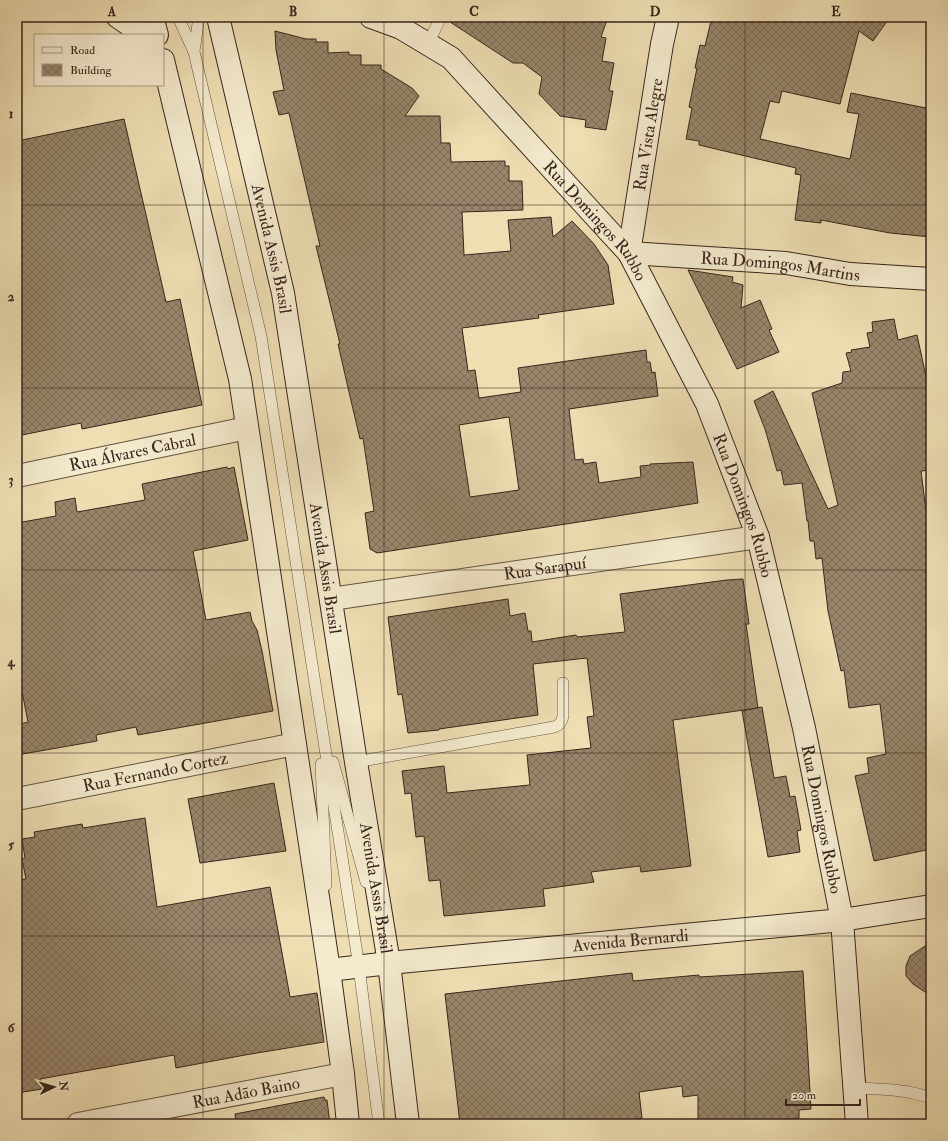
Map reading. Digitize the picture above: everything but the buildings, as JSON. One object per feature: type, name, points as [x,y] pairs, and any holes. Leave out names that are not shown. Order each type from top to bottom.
[{"type":"street","points":[[118,17],[143,34]]},
{"type":"street","points":[[152,17],[157,34]]},
{"type":"street","name":"Avenida Assis Brasil","points":[[218,17],[283,293],[388,963],[408,1124]]},
{"type":"street","name":"Rua Domingos Rubbo","points":[[371,17],[401,28],[451,58],[629,252],[707,404],[758,537],[804,728],[842,920],[857,1124]]},
{"type":"street","name":"Rua Vista Alegre","points":[[629,252],[662,44],[668,17]]},
{"type":"street","points":[[164,64],[240,380],[329,970],[348,1124]]},
{"type":"street","name":"Rua Domingos Martins","points":[[629,252],[786,263],[850,274],[931,279]]},
{"type":"street","name":"Rua Álvares Cabral","points":[[17,476],[247,428]]},
{"type":"street","name":"Rua Sarapuí","points":[[331,599],[758,537]]},
{"type":"street","name":"Rua Fernando Cortez","points":[[17,799],[295,744]]},
{"type":"street","name":"Avenida Bernardi","points":[[329,970],[388,963],[842,920],[931,906]]},
{"type":"street","name":"Rua Adão Baino","points":[[78,1124],[343,1074]]},
{"type":"lane","points":[[172,17],[194,52]]},
{"type":"lane","points":[[178,17],[194,52]]},
{"type":"lane","points":[[192,17],[194,52],[261,336],[359,966],[379,1124]]},
{"type":"lane","points":[[194,52],[199,17]]},
{"type":"lane","points":[[428,44],[441,17]]},
{"type":"lane","points":[[356,762],[554,728],[562,721],[563,683]]},
{"type":"lane","points":[[319,711],[388,963]]},
{"type":"lane","points":[[319,711],[329,970]]},
{"type":"lane","points":[[854,1088],[891,1090],[924,1095],[931,1098]]}]
